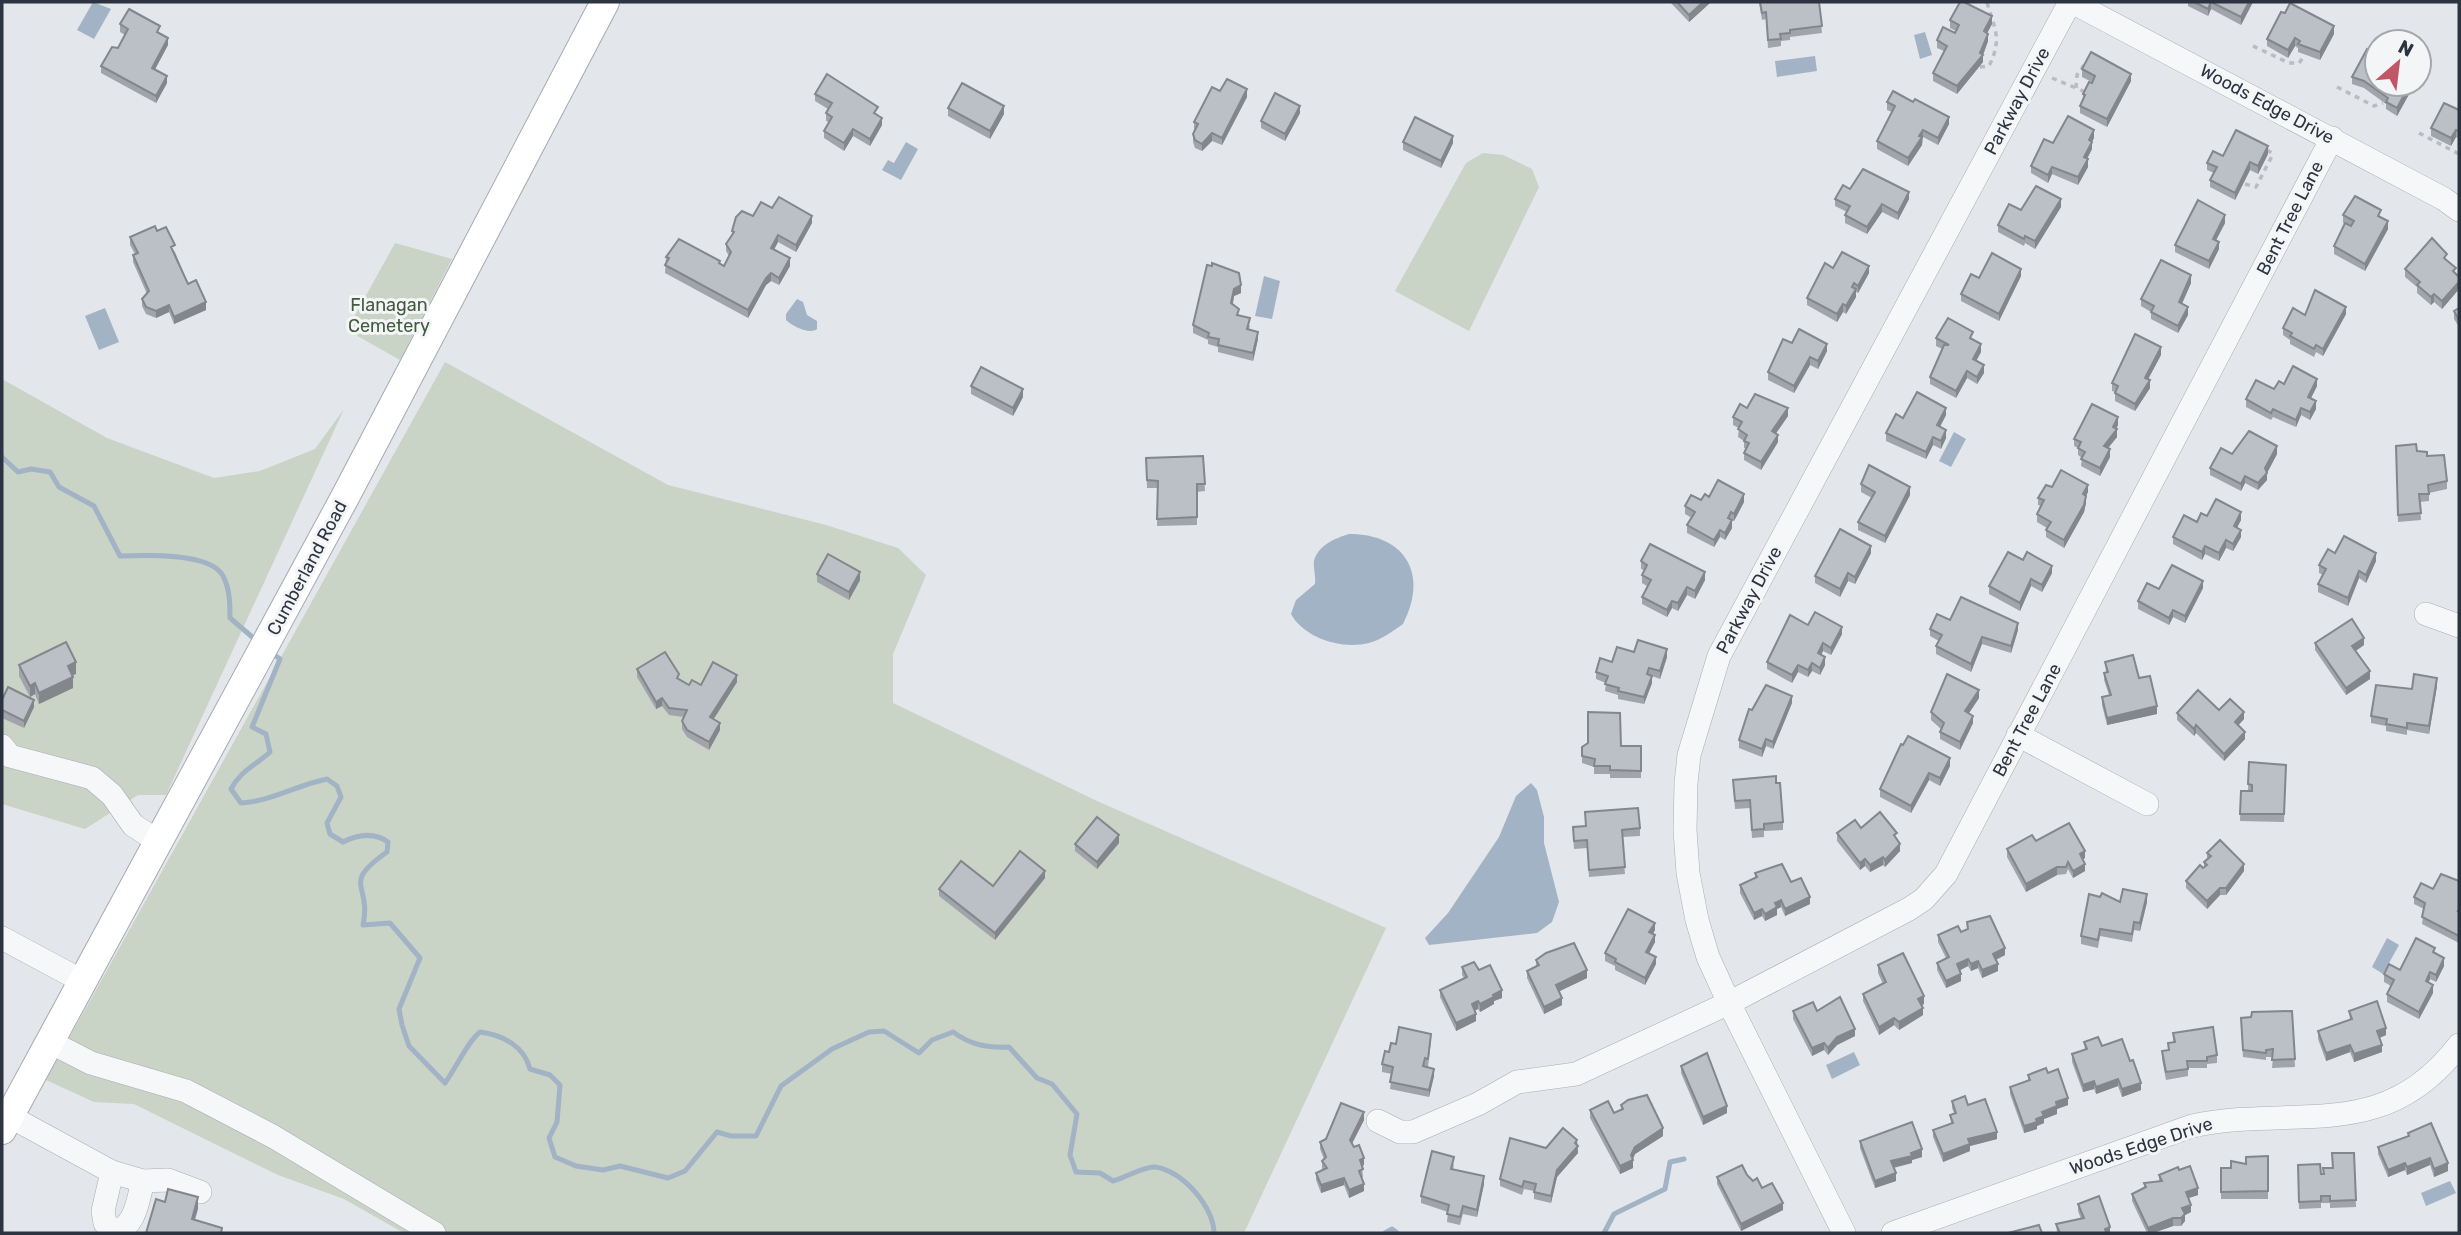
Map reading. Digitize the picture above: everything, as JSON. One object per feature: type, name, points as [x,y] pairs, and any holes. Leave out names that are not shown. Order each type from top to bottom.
[{"type":"main road","name":"Cumberland Road","points":[[6,1123],[264,647],[605,2]]},
{"type":"street","name":"Woods Edge Drive","points":[[2071,2],[2332,138],[2444,199],[2459,211]]},
{"type":"street","name":"Parkway Drive","points":[[1844,1233],[1708,957],[1688,873],[1685,830],[1689,755],[1707,686],[1726,644],[2071,2]]},
{"type":"street","name":"Bent Tree Lane","points":[[1378,1121],[1400,1132],[1413,1132],[1478,1104],[1517,1082],[1576,1074],[1729,1003],[1924,899],[1946,874],[2332,138]]},
{"type":"street","points":[[2426,614],[2459,625]]},
{"type":"street","points":[[2,734],[10,756],[92,778],[112,795],[133,825],[159,842]]},
{"type":"street","points":[[2018,736],[2147,804]]},
{"type":"street","points":[[2,938],[84,982]]},
{"type":"street","points":[[50,1042],[90,1063],[186,1091],[275,1137],[434,1233]]},
{"type":"street","name":"Woods Edge Drive","points":[[1894,1233],[2192,1125],[2234,1119],[2347,1115],[2385,1105],[2407,1095],[2426,1081],[2459,1045]]},
{"type":"street","points":[[6,1123],[112,1172],[142,1181],[168,1180],[200,1192]]},
{"type":"street","points":[[112,1172],[103,1212],[105,1223],[114,1232],[125,1228],[132,1219],[142,1181]]},
{"type":"path","points":[[1980,67],[1989,66],[1998,38],[1996,24],[1987,2]]},
{"type":"path","points":[[2253,46],[2289,63],[2299,63],[2305,55]]},
{"type":"path","points":[[2076,88],[2077,75],[2087,60],[2093,57]]},
{"type":"path","points":[[2044,74],[2088,92]]},
{"type":"path","points":[[2337,87],[2374,106],[2383,103]]},
{"type":"path","points":[[2419,133],[2459,154]]},
{"type":"path","points":[[2245,184],[2256,187],[2272,156],[2272,153],[2259,145]]},
{"type":"green space","points":[[1483,153],[1503,155],[1532,169],[1539,187],[1469,331],[1395,291],[1466,163]]},
{"type":"green space","name":"Flanagan Cemetery","points":[[395,243],[452,259],[400,360],[347,330]]},
{"type":"green space","points":[[445,362],[668,485],[826,525],[898,548],[926,575],[893,654],[893,703],[1097,801],[1386,928],[1244,1233],[404,1233],[344,1199],[278,1175],[134,1104],[94,1102],[46,1080]]},
{"type":"green space","points":[[2,379],[107,438],[214,478],[260,471],[315,449],[344,409],[166,795],[138,795],[85,829],[2,804]]},
{"type":"water","points":[[93,2],[111,9],[94,39],[77,30]]},
{"type":"water","points":[[1925,32],[1932,55],[1920,59],[1914,35]]},
{"type":"water","points":[[1815,56],[1817,71],[1777,77],[1775,61]]},
{"type":"water","points":[[906,142],[918,149],[901,180],[882,170],[888,160],[894,163]]},
{"type":"water","points":[[1264,276],[1280,281],[1272,319],[1255,316]]},
{"type":"water","points":[[797,299],[803,302],[807,315],[817,321],[817,329],[814,331],[797,327],[786,320],[786,314]]},
{"type":"water","points":[[105,308],[119,342],[99,350],[85,316]]},
{"type":"water","points":[[1954,432],[1966,439],[1951,467],[1939,461]]},
{"type":"water","points":[[1349,534],[1385,541],[1398,550],[1407,561],[1414,589],[1403,624],[1378,640],[1358,645],[1336,643],[1314,636],[1291,614],[1296,600],[1315,584],[1316,555],[1323,546]]},
{"type":"water","points":[[1531,783],[1537,790],[1544,817],[1544,843],[1559,902],[1552,922],[1537,933],[1429,945],[1425,938],[1448,913],[1499,837],[1516,796]]},
{"type":"water","points":[[2387,938],[2399,945],[2383,974],[2372,967]]},
{"type":"water","points":[[1854,1052],[1860,1065],[1832,1079],[1826,1065]]},
{"type":"water","points":[[2450,1181],[2456,1193],[2426,1206],[2421,1193]]},
{"type":"building","points":[[1677,2],[1703,2],[1689,15]]},
{"type":"building","points":[[1760,2],[1819,2],[1822,26],[1790,30],[1790,33],[1780,34],[1781,39],[1768,40],[1766,12],[1762,13]]},
{"type":"building","points":[[1960,2],[1992,16],[1984,31],[1988,34],[1980,53],[1983,55],[1957,86],[1933,73],[1947,46],[1937,40],[1943,27],[1955,33],[1959,25],[1950,20]]},
{"type":"building","points":[[2194,2],[2211,2],[2208,9]]},
{"type":"building","points":[[2211,2],[2249,2],[2241,17]]},
{"type":"building","points":[[2290,3],[2334,26],[2320,52],[2298,44],[2300,41],[2295,38],[2288,50],[2267,39],[2281,12],[2285,13]]},
{"type":"building","points":[[129,9],[160,26],[157,32],[168,38],[152,68],[167,76],[156,96],[101,66],[112,47],[118,48],[128,29],[120,24]]},
{"type":"building","points":[[2091,52],[2131,74],[2107,119],[2080,106],[2089,82],[2092,83],[2095,76],[2082,69]]},
{"type":"building","points":[[2363,56],[2363,81],[2352,77]]},
{"type":"building","points":[[827,74],[878,107],[874,113],[882,118],[870,139],[853,129],[844,143],[824,131],[832,117],[826,113],[832,103],[815,94]]},
{"type":"building","points":[[1227,79],[1247,89],[1222,138],[1212,133],[1202,144],[1195,140],[1193,134],[1198,124],[1194,122],[1212,87],[1220,91]]},
{"type":"building","points":[[962,83],[1004,106],[990,131],[948,108]]},
{"type":"building","points":[[1893,91],[1949,117],[1938,138],[1923,130],[1919,136],[1922,137],[1908,158],[1877,141],[1895,106],[1887,102]]},
{"type":"building","points":[[1275,93],[1300,106],[1285,134],[1261,121]]},
{"type":"building","points":[[2388,98],[2402,98],[2397,108],[2386,102]]},
{"type":"building","points":[[2444,103],[2459,110],[2459,131],[2456,130],[2451,138],[2431,128]]},
{"type":"building","points":[[2068,116],[2094,130],[2089,140],[2092,142],[2084,157],[2088,159],[2078,177],[2052,167],[2048,175],[2031,166],[2044,139],[2053,143]]},
{"type":"building","points":[[1415,117],[1453,136],[1441,161],[1403,142]]},
{"type":"building","points":[[2236,130],[2268,146],[2258,166],[2250,162],[2235,193],[2210,180],[2217,167],[2207,163],[2213,151],[2223,156]]},
{"type":"building","points":[[1863,169],[1909,192],[1898,213],[1882,204],[1867,227],[1845,215],[1850,206],[1835,199],[1843,185],[1850,189]]},
{"type":"building","points":[[2036,186],[2061,199],[2035,241],[2025,236],[2024,239],[1998,225],[2009,204],[2021,210]]},
{"type":"building","points":[[2355,196],[2381,210],[2378,216],[2388,221],[2365,264],[2334,246],[2345,223],[2351,226],[2354,221],[2343,215]]},
{"type":"building","points":[[779,197],[812,216],[796,245],[778,235],[771,248],[790,258],[779,278],[771,273],[766,278],[748,310],[665,265],[669,258],[666,257],[679,239],[720,261],[724,266],[731,252],[726,244],[734,232],[732,231],[736,217],[742,211],[753,216],[761,202],[772,208]]},
{"type":"building","points":[[2198,200],[2225,215],[2213,239],[2219,242],[2209,261],[2175,245]]},
{"type":"building","points":[[155,226],[157,231],[166,227],[175,245],[171,247],[188,284],[196,280],[206,302],[174,317],[169,305],[156,311],[146,307],[142,299],[149,291],[133,255],[138,253],[130,237]]},
{"type":"building","points":[[2432,238],[2447,254],[2444,258],[2456,268],[2453,271],[2459,277],[2459,282],[2442,301],[2434,294],[2431,297],[2417,285],[2420,282],[2405,269]]},
{"type":"building","points":[[1842,252],[1869,266],[1858,286],[1854,283],[1852,287],[1856,289],[1846,306],[1843,304],[1837,314],[1807,298],[1825,263],[1833,268]]},
{"type":"building","points":[[1992,253],[2021,269],[1999,314],[1961,294],[1971,274],[1979,278]]},
{"type":"building","points":[[2161,260],[2191,275],[2179,302],[2188,307],[2178,326],[2151,312],[2154,306],[2141,299]]},
{"type":"building","points":[[1212,263],[1239,273],[1241,285],[1234,289],[1231,303],[1239,309],[1237,315],[1250,318],[1247,329],[1258,332],[1253,353],[1218,345],[1219,339],[1208,337],[1209,333],[1193,325],[1207,265],[1212,266]]},
{"type":"building","points":[[2315,290],[2346,307],[2323,349],[2316,345],[2314,349],[2290,336],[2292,333],[2283,328],[2293,308],[2305,315]]},
{"type":"building","points":[[1948,318],[1973,332],[1970,338],[1981,344],[1973,359],[1984,365],[1977,377],[1967,371],[1956,391],[1930,377],[1944,345],[1949,345],[1936,338]]},
{"type":"building","points":[[1799,329],[1827,344],[1818,361],[1810,357],[1794,386],[1768,372],[1783,339],[1792,343]]},
{"type":"building","points":[[2135,334],[2161,347],[2145,378],[2150,380],[2135,404],[2115,393],[2118,386],[2112,383]]},
{"type":"building","points":[[2293,366],[2317,379],[2308,397],[2316,401],[2310,412],[2301,408],[2296,420],[2273,409],[2271,413],[2246,399],[2256,380],[2274,389],[2279,381],[2284,384]]},
{"type":"building","points":[[981,367],[1023,389],[1013,408],[971,386]]},
{"type":"building","points":[[1917,392],[1946,408],[1937,425],[1946,430],[1941,441],[1933,437],[1926,452],[1886,433],[1896,414],[1903,418]]},
{"type":"building","points":[[1755,394],[1788,408],[1772,431],[1778,435],[1761,462],[1744,453],[1749,443],[1744,441],[1747,435],[1738,429],[1742,422],[1733,417],[1740,404],[1747,408]]},
{"type":"building","points":[[2092,404],[2118,417],[2113,427],[2117,429],[2104,446],[2110,449],[2100,468],[2081,459],[2085,452],[2078,448],[2081,442],[2074,439]]},
{"type":"building","points":[[2249,431],[2277,446],[2265,468],[2267,473],[2258,483],[2245,476],[2241,484],[2210,468],[2221,448],[2232,454]]},
{"type":"building","points":[[2416,444],[2417,451],[2427,452],[2427,456],[2444,455],[2447,481],[2428,485],[2429,494],[2419,494],[2421,513],[2398,515],[2396,446]]},
{"type":"building","points":[[1203,456],[1205,484],[1197,484],[1197,517],[1157,519],[1158,481],[1147,480],[1146,458]]},
{"type":"building","points":[[1869,465],[1910,487],[1885,536],[1858,522],[1875,492],[1861,484]]},
{"type":"building","points":[[2061,470],[2088,485],[2083,494],[2086,496],[2084,505],[2064,540],[2046,530],[2051,522],[2037,514],[2044,500],[2038,498],[2046,485],[2052,487]]},
{"type":"building","points":[[1718,480],[1744,494],[1734,514],[1731,512],[1728,518],[1732,520],[1725,533],[1720,530],[1714,540],[1687,525],[1695,512],[1685,506],[1691,495],[1701,500],[1705,494],[1709,497]]},
{"type":"building","points":[[2216,499],[2241,512],[2234,526],[2241,530],[2233,544],[2226,540],[2219,553],[2205,546],[2202,552],[2173,537],[2184,515],[2197,522],[2201,513],[2207,516]]},
{"type":"building","points":[[1840,529],[1871,546],[1855,577],[1848,573],[1840,589],[1815,576]]},
{"type":"building","points":[[2344,536],[2376,553],[2366,575],[2359,571],[2348,598],[2318,584],[2326,569],[2319,565],[2328,549],[2335,553]]},
{"type":"building","points":[[1650,544],[1705,572],[1695,591],[1687,587],[1678,603],[1672,601],[1667,610],[1642,597],[1651,580],[1642,575],[1647,565],[1641,561]]},
{"type":"building","points":[[2008,552],[2023,560],[2027,552],[2052,566],[2042,585],[2031,579],[2020,603],[1989,586]]},
{"type":"building","points":[[828,554],[860,572],[849,592],[817,574]]},
{"type":"building","points":[[2172,565],[2203,581],[2185,616],[2173,610],[2169,618],[2138,601],[2147,583],[2159,589]]},
{"type":"building","points":[[1961,597],[2018,623],[2011,646],[1982,637],[1971,664],[1936,646],[1942,635],[1930,629],[1937,614],[1950,620]]},
{"type":"building","points":[[1815,612],[1842,627],[1831,648],[1823,643],[1818,653],[1825,657],[1820,668],[1812,663],[1808,670],[1798,665],[1792,675],[1767,662],[1790,615],[1808,625]]},
{"type":"building","points":[[2352,619],[2364,638],[2352,646],[2370,671],[2346,688],[2315,643]]},
{"type":"building","points":[[1638,640],[1667,649],[1660,671],[1649,668],[1647,674],[1652,676],[1644,697],[1618,691],[1619,688],[1605,684],[1608,676],[1596,672],[1600,658],[1612,662],[1617,647],[1634,652]]},
{"type":"building","points":[[66,642],[76,662],[68,666],[73,677],[39,693],[35,683],[30,686],[19,665]]},
{"type":"building","points":[[665,652],[679,674],[677,678],[689,685],[692,680],[701,685],[713,662],[737,675],[710,717],[720,723],[709,742],[687,730],[682,721],[687,710],[669,708],[662,698],[656,702],[637,669]]},
{"type":"building","points":[[2133,655],[2139,678],[2150,676],[2157,706],[2107,718],[2102,697],[2111,695],[2104,673],[2108,672],[2105,662]]},
{"type":"building","points":[[1947,674],[1979,690],[1965,711],[1973,716],[1960,742],[1940,732],[1944,723],[1931,712]]},
{"type":"building","points":[[2414,674],[2437,678],[2429,726],[2407,723],[2407,728],[2386,724],[2387,719],[2371,716],[2376,685],[2412,689]]},
{"type":"building","points":[[1766,685],[1792,696],[1773,742],[1766,739],[1762,749],[1739,740],[1749,709],[1752,710]]},
{"type":"building","points":[[8,687],[34,700],[24,721],[2,710],[2,700]]},
{"type":"building","points":[[2198,690],[2219,710],[2230,699],[2244,712],[2235,722],[2245,732],[2224,754],[2196,725],[2194,729],[2177,713]]},
{"type":"building","points":[[1588,712],[1620,713],[1621,746],[1641,746],[1641,771],[1610,770],[1610,766],[1594,766],[1595,759],[1582,756],[1582,747],[1588,743]]},
{"type":"building","points":[[1908,736],[1950,758],[1940,778],[1929,773],[1911,806],[1880,789],[1901,744],[1903,745]]},
{"type":"building","points":[[2249,762],[2286,765],[2284,814],[2240,814],[2241,791],[2252,791],[2252,785],[2248,784]]},
{"type":"building","points":[[1776,776],[1776,783],[1780,783],[1783,822],[1764,824],[1764,829],[1752,830],[1750,800],[1735,801],[1733,780]]},
{"type":"building","points":[[1638,808],[1640,828],[1622,830],[1625,867],[1589,870],[1587,840],[1574,841],[1573,827],[1586,826],[1585,812]]},
{"type":"building","points":[[1880,812],[1897,833],[1894,835],[1900,844],[1885,860],[1883,857],[1870,865],[1865,859],[1860,863],[1837,833],[1855,820],[1861,828]]},
{"type":"building","points":[[1097,817],[1119,835],[1097,862],[1075,844]]},
{"type":"building","points":[[2069,823],[2085,851],[2080,854],[2085,864],[2073,871],[2068,862],[2066,867],[2057,867],[2026,884],[2007,849],[2032,835],[2036,841]]},
{"type":"building","points":[[2220,840],[2244,864],[2226,888],[2220,888],[2207,901],[2186,881],[2200,865],[2203,868],[2207,865],[2204,862],[2211,856],[2207,853]]},
{"type":"building","points":[[1020,851],[1045,871],[995,933],[939,889],[961,861],[993,886]]},
{"type":"building","points":[[1782,864],[1791,882],[1801,878],[1810,897],[1785,909],[1781,900],[1775,903],[1777,907],[1765,914],[1762,909],[1754,913],[1740,885],[1757,877],[1755,873]]},
{"type":"building","points":[[2441,874],[2459,881],[2459,936],[2422,917],[2425,903],[2414,897],[2421,883],[2433,889]]},
{"type":"building","points":[[2123,889],[2147,894],[2140,923],[2134,922],[2132,934],[2100,929],[2098,940],[2081,936],[2089,894],[2100,897],[2102,893],[2120,902]]},
{"type":"building","points":[[1628,909],[1655,923],[1649,932],[1655,935],[1646,952],[1656,957],[1645,978],[1615,962],[1616,959],[1605,953]]},
{"type":"building","points":[[1990,916],[2005,948],[1993,954],[1998,964],[1982,970],[1978,961],[1971,964],[1968,959],[1957,964],[1961,974],[1946,981],[1937,963],[1949,957],[1938,935],[1958,926],[1961,932],[1968,929],[1967,922]]},
{"type":"building","points":[[2416,938],[2435,948],[2433,952],[2444,958],[2436,975],[2430,972],[2426,981],[2433,985],[2419,1012],[2387,994],[2394,980],[2384,974],[2389,964],[2400,970]]},
{"type":"building","points":[[1574,943],[1587,970],[1556,985],[1562,998],[1544,1007],[1527,971],[1539,965],[1536,960],[1546,953]]},
{"type":"building","points":[[1903,953],[1924,996],[1918,999],[1923,1008],[1899,1022],[1894,1018],[1879,1027],[1863,994],[1886,982],[1878,965]]},
{"type":"building","points":[[1474,962],[1479,970],[1490,965],[1502,990],[1480,1004],[1478,1001],[1472,1004],[1476,1014],[1456,1023],[1440,990],[1467,977],[1462,967]]},
{"type":"building","points":[[1840,997],[1855,1029],[1837,1037],[1828,1048],[1824,1043],[1812,1048],[1793,1011],[1813,1002],[1817,1011]]},
{"type":"building","points":[[2377,1001],[2386,1028],[2377,1031],[2382,1045],[2354,1054],[2350,1045],[2326,1053],[2318,1031],[2352,1019],[2349,1011]]},
{"type":"building","points":[[2292,1011],[2295,1059],[2272,1060],[2273,1049],[2266,1050],[2266,1053],[2243,1050],[2241,1018],[2251,1017],[2252,1012]]},
{"type":"building","points":[[1399,1027],[1431,1034],[1428,1059],[1425,1058],[1423,1066],[1434,1069],[1429,1090],[1390,1082],[1393,1067],[1382,1064],[1385,1051],[1389,1052],[1391,1043],[1396,1044]]},
{"type":"building","points":[[2213,1027],[2217,1055],[2207,1057],[2207,1061],[2187,1061],[2188,1069],[2166,1072],[2162,1051],[2169,1050],[2168,1043],[2175,1042],[2173,1033]]},
{"type":"building","points":[[2098,1037],[2102,1046],[2122,1039],[2141,1083],[2122,1089],[2118,1079],[2096,1087],[2094,1081],[2083,1085],[2072,1054],[2087,1049],[2084,1042]]},
{"type":"building","points":[[1707,1053],[1727,1106],[1703,1117],[1681,1066]]},
{"type":"building","points":[[2046,1068],[2048,1073],[2058,1069],[2068,1098],[2056,1102],[2057,1106],[2042,1112],[2044,1116],[2036,1119],[2037,1122],[2024,1126],[2010,1087],[2030,1080],[2028,1075]]},
{"type":"building","points":[[1647,1095],[1663,1128],[1635,1147],[1631,1155],[1633,1160],[1620,1166],[1590,1110],[1608,1101],[1614,1113],[1623,1109],[1621,1105],[1628,1100]]},
{"type":"building","points":[[1965,1096],[1968,1105],[1985,1099],[1997,1132],[1968,1139],[1970,1144],[1943,1154],[1933,1130],[1953,1123],[1950,1115],[1956,1113],[1952,1101]]},
{"type":"building","points":[[1341,1103],[1364,1112],[1350,1140],[1354,1147],[1359,1145],[1364,1158],[1360,1160],[1363,1169],[1359,1171],[1364,1184],[1349,1190],[1344,1178],[1321,1185],[1316,1173],[1327,1168],[1322,1161],[1326,1157],[1320,1142],[1326,1139]]},
{"type":"building","points":[[1912,1122],[1922,1149],[1911,1153],[1912,1156],[1891,1161],[1896,1173],[1875,1181],[1860,1141]]},
{"type":"building","points":[[2431,1123],[2448,1163],[2434,1169],[2430,1158],[2407,1167],[2405,1163],[2388,1170],[2378,1147],[2409,1136],[2408,1133]]},
{"type":"building","points":[[1563,1128],[1577,1140],[1575,1143],[1578,1146],[1557,1170],[1551,1196],[1534,1192],[1536,1184],[1524,1181],[1522,1187],[1500,1179],[1510,1138],[1546,1148]]},
{"type":"building","points":[[1432,1151],[1454,1157],[1451,1169],[1484,1176],[1477,1210],[1463,1206],[1460,1217],[1447,1214],[1449,1205],[1421,1196]]},
{"type":"building","points":[[2332,1153],[2354,1153],[2356,1200],[2330,1201],[2330,1196],[2321,1196],[2321,1201],[2299,1202],[2298,1165],[2320,1164],[2321,1174],[2324,1174],[2323,1168],[2333,1168]]},
{"type":"building","points":[[2268,1156],[2268,1191],[2221,1192],[2221,1168],[2231,1168],[2231,1161],[2246,1164],[2246,1157]]},
{"type":"building","points":[[1742,1165],[1753,1181],[1757,1178],[1762,1188],[1772,1183],[1783,1203],[1741,1224],[1717,1177]]},
{"type":"building","points":[[2190,1166],[2198,1188],[2186,1192],[2191,1205],[2182,1208],[2185,1214],[2181,1218],[2173,1218],[2148,1228],[2132,1194],[2146,1187],[2144,1183],[2162,1181],[2159,1175],[2178,1167],[2179,1170]]},
{"type":"building","points":[[168,1189],[198,1197],[192,1219],[222,1228],[221,1233],[146,1233],[156,1199],[165,1202]]},
{"type":"building","points":[[2099,1196],[2110,1227],[2105,1229],[2106,1233],[2060,1233],[2056,1224],[2084,1218],[2078,1204]]},
{"type":"building","points":[[2039,1225],[2042,1233],[2008,1233]]},
{"type":"waterway","points":[[2,457],[18,472],[31,469],[50,472],[59,487],[94,506],[120,556],[176,557],[216,568],[227,586],[230,618],[257,641]]},
{"type":"waterway","points":[[270,652],[280,659],[252,727],[266,734],[270,752],[244,773],[231,789],[241,803],[252,802],[327,779],[337,786],[341,797],[327,823],[330,834],[343,842],[366,835],[388,842],[387,852],[365,871],[361,879],[365,911],[363,925],[390,923],[420,958],[399,1009],[409,1046],[445,1083],[480,1032],[497,1036],[518,1048],[530,1069],[550,1075],[560,1085],[557,1122],[549,1138],[555,1157],[576,1166],[603,1170],[620,1166],[668,1178],[685,1171],[717,1132],[731,1136],[756,1136],[781,1086],[832,1049],[869,1032],[884,1031],[919,1053],[932,1040],[953,1032],[980,1045],[1009,1047],[1037,1078],[1052,1084],[1077,1114],[1070,1155],[1076,1172],[1100,1173],[1113,1181],[1151,1167],[1165,1170],[1176,1175],[1195,1191],[1209,1212],[1214,1233]]},
{"type":"waterway","points":[[1604,1233],[1614,1214],[1665,1189],[1670,1162],[1684,1159]]},
{"type":"waterway","points":[[1385,1233],[1392,1229],[1397,1233]]}]
